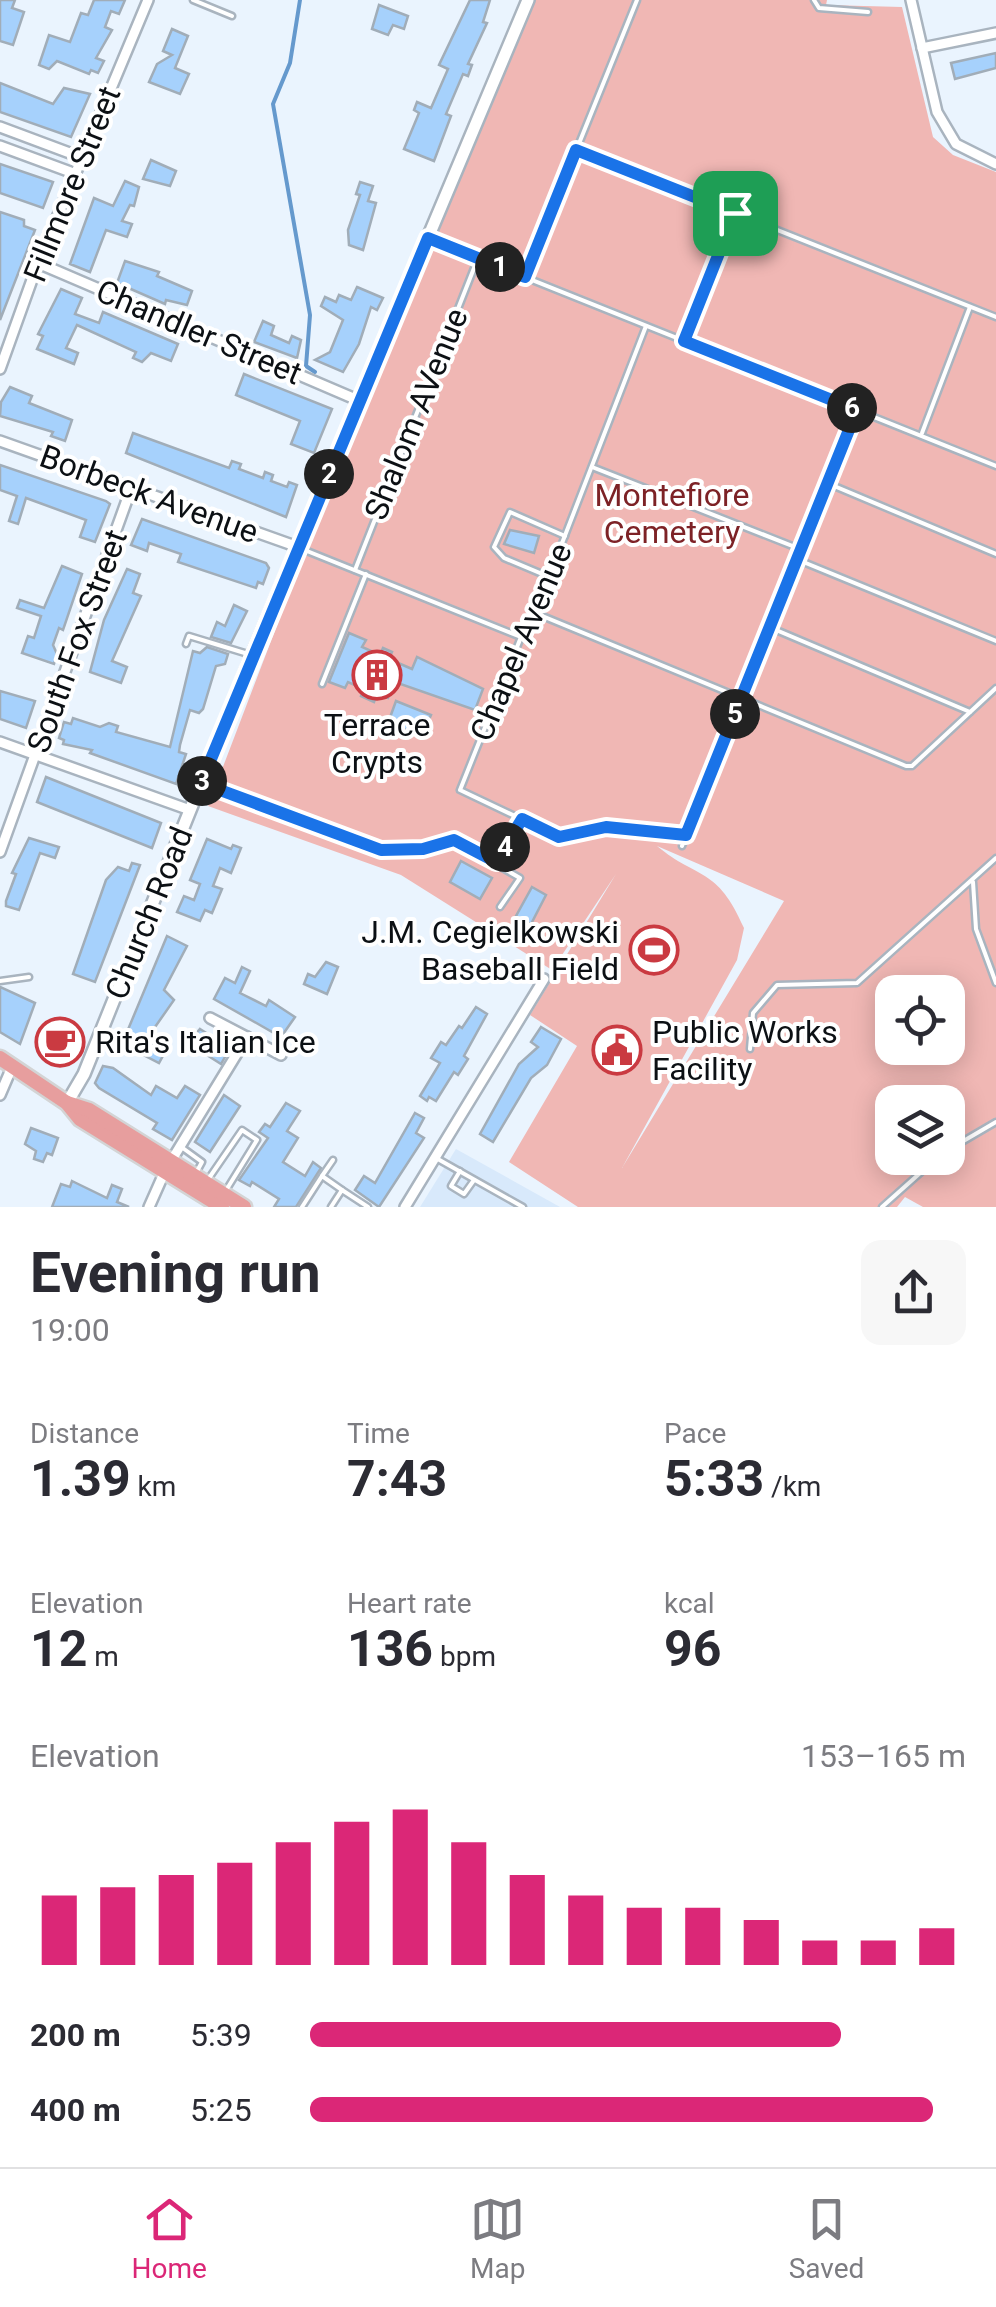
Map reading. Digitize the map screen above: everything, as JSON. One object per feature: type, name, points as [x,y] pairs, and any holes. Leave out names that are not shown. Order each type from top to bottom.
[{"type":"main road","points":[[6,1062],[67,1103],[80,1119],[168,1166],[221,1202],[244,1207]]},
{"type":"street","name":"Fillmore Street","points":[[0,369],[38,263],[148,0]]},
{"type":"street","name":"Church Road","points":[[67,1103],[84,1074],[252,656],[528,0]]},
{"type":"street","points":[[911,0],[937,112],[956,144],[996,164]]},
{"type":"street","points":[[922,48],[996,34]]},
{"type":"street","points":[[0,126],[83,158]]},
{"type":"street","points":[[0,146],[76,174]]},
{"type":"street","name":"Chandler Street","points":[[38,263],[360,401]]},
{"type":"street","name":"Borbeck Avenue","points":[[0,441],[298,547]]},
{"type":"street","name":"South Fox Street","points":[[0,852],[132,486]]},
{"type":"street","points":[[0,742],[190,810]]},
{"type":"street","points":[[405,1207],[544,979]]},
{"type":"street","points":[[210,1018],[281,1055]]},
{"type":"street","points":[[150,1207],[168,1166],[247,1037]]},
{"type":"street","points":[[0,1094],[6,1062]]},
{"type":"lane","points":[[192,0],[232,16]]},
{"type":"lane","points":[[525,277],[637,0]]},
{"type":"lane","points":[[814,0],[819,8],[868,12]]},
{"type":"lane","points":[[576,150],[996,318]]},
{"type":"lane","points":[[684,341],[735,213]]},
{"type":"lane","points":[[428,238],[996,466]]},
{"type":"lane","name":"Shalom AVenue","points":[[355,570],[478,258]]},
{"type":"lane","points":[[921,436],[970,307]]},
{"type":"lane","name":"Chapel Avenue","points":[[522,819],[460,790],[521,636],[535,614],[646,326]]},
{"type":"lane","points":[[682,846],[857,410]]},
{"type":"lane","points":[[592,467],[800,549]]},
{"type":"lane","points":[[828,482],[996,554]]},
{"type":"lane","points":[[549,577],[504,558],[494,547],[510,512],[565,536]]},
{"type":"lane","points":[[298,547],[521,636]]},
{"type":"lane","points":[[796,559],[996,642]]},
{"type":"lane","points":[[322,684],[366,574]]},
{"type":"lane","points":[[535,614],[906,766],[912,766],[996,688]]},
{"type":"lane","points":[[769,628],[970,712]]},
{"type":"lane","points":[[186,644],[189,636],[252,656]]},
{"type":"lane","points":[[201,783],[381,850],[423,849],[454,840],[520,878],[500,907]]},
{"type":"lane","points":[[496,862],[522,819],[559,837],[606,827],[686,835]]},
{"type":"lane","points":[[750,1049],[752,1013],[778,985],[857,983],[996,858]]},
{"type":"lane","points":[[973,880],[976,930],[984,961],[996,983]]},
{"type":"lane","points":[[0,981],[29,977]]},
{"type":"lane","points":[[965,1140],[996,1122]]},
{"type":"lane","points":[[197,1185],[242,1130],[257,1140],[221,1202]]},
{"type":"lane","points":[[180,1146],[202,1162],[197,1185]]},
{"type":"lane","points":[[436,1158],[523,1207]]},
{"type":"lane","points":[[302,1207],[334,1160]]},
{"type":"lane","points":[[460,1172],[451,1186],[464,1194],[474,1180]]},
{"type":"lane","points":[[882,1207],[918,1175]]},
{"type":"lane","points":[[322,1176],[368,1207]]},
{"type":"lane","points":[[331,1207],[342,1190]]},
{"type":"shaded area","points":[[456,1149],[560,1207],[420,1207]]},
{"type":"green space","name":"Montefiore Cemetery","points":[[534,0],[827,0],[826,5],[902,7],[933,137],[953,155],[996,172],[996,1207],[923,1207],[905,1197],[897,1207],[578,1207],[509,1162],[577,1046],[530,1015],[616,874],[552,970],[401,875],[208,806],[289,594]],"holes":[[[657,846],[784,901],[622,1168],[737,960],[744,928],[715,884]]]},
{"type":"building","points":[[0,0],[15,0],[12,8],[24,12],[13,45],[0,41]]},
{"type":"building","points":[[94,0],[125,0],[119,14],[111,11],[105,27],[112,30],[96,58],[104,61],[98,73],[91,70],[89,74],[57,61],[49,69],[39,65],[49,35],[70,42],[81,13],[88,15]]},
{"type":"building","points":[[470,0],[490,0],[483,22],[487,23],[468,64],[472,65],[468,76],[463,74],[446,114],[451,116],[434,161],[404,149],[419,113],[414,110],[417,102],[431,108],[448,69],[439,65]]},
{"type":"building","points":[[379,5],[408,16],[404,29],[393,25],[388,35],[372,29]]},
{"type":"building","points":[[172,29],[188,36],[175,68],[189,74],[180,94],[149,82],[157,64],[172,55],[163,51]]},
{"type":"building","points":[[996,53],[996,68],[955,79],[951,63]]},
{"type":"building","points":[[0,83],[53,104],[64,88],[90,94],[71,137],[0,112]]},
{"type":"building","points":[[151,160],[176,171],[170,186],[143,179]]},
{"type":"building","points":[[0,164],[53,182],[43,208],[0,193]]},
{"type":"building","points":[[125,181],[139,187],[134,206],[130,205],[122,221],[132,224],[127,237],[106,230],[90,272],[70,264],[94,198],[113,206]]},
{"type":"building","points":[[360,182],[373,186],[368,201],[376,203],[363,250],[349,245],[348,230],[360,195],[356,194]]},
{"type":"building","points":[[0,212],[24,220],[24,226],[35,230],[0,320]]},
{"type":"building","points":[[125,261],[159,272],[157,276],[192,291],[187,305],[166,300],[165,304],[117,283]]},
{"type":"building","points":[[357,287],[383,298],[377,310],[371,307],[359,344],[343,372],[315,360],[330,352],[343,320],[321,306],[325,297],[336,302],[339,295],[351,300]]},
{"type":"building","points":[[61,289],[82,298],[75,314],[99,323],[103,312],[178,344],[171,361],[151,353],[142,362],[133,358],[136,352],[77,325],[66,348],[78,353],[74,364],[37,349],[43,336],[38,334]]},
{"type":"building","points":[[263,321],[274,326],[271,335],[289,343],[292,336],[301,340],[297,358],[254,342]]},
{"type":"building","points":[[244,374],[332,409],[314,453],[291,444],[300,421],[236,395]]},
{"type":"building","points":[[10,387],[32,396],[29,403],[72,420],[65,441],[51,436],[53,432],[0,416],[1,402]]},
{"type":"building","points":[[133,433],[229,468],[232,461],[241,464],[239,469],[263,478],[265,472],[273,475],[271,481],[287,487],[289,482],[297,485],[286,517],[126,453]]},
{"type":"building","points":[[0,465],[110,504],[95,542],[80,537],[86,520],[26,498],[18,524],[9,521],[17,496],[0,490]]},
{"type":"building","points":[[142,519],[266,563],[269,568],[263,584],[258,582],[256,588],[178,562],[181,554],[149,543],[147,551],[131,545]]},
{"type":"building","points":[[510,530],[539,536],[534,553],[504,544]]},
{"type":"building","points":[[62,566],[82,574],[63,630],[59,628],[53,645],[57,654],[54,664],[22,653],[28,636],[34,638],[41,616],[17,608],[20,600],[44,608]]},
{"type":"building","points":[[127,569],[140,574],[133,593],[141,596],[112,661],[127,667],[121,683],[90,672],[104,620]]},
{"type":"building","points":[[234,605],[247,611],[231,643],[211,637],[217,622],[225,626]]},
{"type":"building","points":[[349,633],[366,640],[362,647],[380,655],[383,648],[392,652],[389,659],[412,669],[417,657],[483,689],[475,710],[395,682],[388,698],[377,694],[374,702],[361,696],[364,689],[348,682],[345,688],[329,682]]},
{"type":"building","points":[[207,647],[228,654],[225,664],[216,666],[203,709],[199,713],[190,710],[179,752],[186,754],[176,784],[90,753],[92,750],[63,744],[64,740],[59,738],[64,722],[71,724],[73,718],[100,727],[109,723],[118,726],[116,732],[170,747],[193,651],[200,653]]},
{"type":"building","points":[[0,691],[35,701],[26,728],[0,719]]},
{"type":"building","points":[[396,701],[431,715],[422,736],[388,723]]},
{"type":"building","points":[[46,777],[161,823],[152,848],[37,802]]},
{"type":"building","points":[[29,838],[59,847],[55,858],[40,853],[19,910],[6,906],[6,901],[16,874],[12,873]]},
{"type":"building","points":[[207,839],[231,849],[233,845],[241,848],[231,873],[220,868],[213,886],[222,889],[212,913],[205,910],[200,921],[177,912],[184,896],[194,900],[200,884],[190,880]]},
{"type":"building","points":[[461,861],[492,878],[480,899],[450,882]]},
{"type":"building","points":[[132,863],[140,865],[95,982],[73,974],[106,880],[118,867],[129,871]]},
{"type":"building","points":[[532,887],[546,895],[531,924],[516,916]]},
{"type":"building","points":[[167,936],[187,946],[164,990],[174,1000],[148,1037],[152,1040],[150,1044],[165,1052],[159,1063],[122,1044]]},
{"type":"building","points":[[326,962],[338,967],[327,994],[304,984],[308,974],[315,977]]},
{"type":"building","points":[[242,967],[250,971],[240,993],[266,1006],[269,1000],[295,1017],[281,1037],[214,999],[225,978],[235,983]]},
{"type":"building","points":[[0,987],[35,1003],[20,1044],[0,1032]]},
{"type":"building","points":[[476,1007],[487,1014],[464,1056],[468,1059],[458,1075],[454,1072],[436,1101],[429,1097],[427,1101],[420,1096],[440,1063],[431,1058],[441,1042],[446,1045],[459,1026],[462,1028]]},
{"type":"building","points":[[541,1027],[561,1039],[547,1065],[531,1078],[493,1142],[480,1134],[519,1064],[538,1047],[531,1042]]},
{"type":"building","points":[[200,1029],[230,1048],[221,1064],[188,1043]]},
{"type":"building","points":[[103,1066],[113,1068],[151,1095],[156,1086],[177,1098],[185,1086],[200,1095],[172,1140],[153,1129],[157,1123],[99,1088],[95,1083]]},
{"type":"building","points":[[224,1095],[240,1106],[210,1152],[195,1142]]},
{"type":"building","points":[[286,1103],[300,1111],[287,1131],[298,1138],[283,1162],[305,1176],[313,1162],[321,1168],[296,1207],[274,1207],[279,1199],[252,1182],[250,1186],[239,1180],[268,1138],[259,1132],[265,1124],[270,1127]]},
{"type":"building","points":[[415,1113],[424,1118],[416,1133],[424,1138],[379,1207],[355,1190],[364,1176],[375,1183]]},
{"type":"building","points":[[31,1128],[58,1138],[52,1155],[47,1153],[43,1162],[34,1159],[36,1151],[25,1144]]},
{"type":"building","points":[[72,1181],[107,1198],[112,1185],[122,1189],[117,1202],[129,1207],[52,1207],[61,1184],[70,1187]]},
{"type":"waterway","points":[[300,0],[290,63],[273,104],[310,315],[306,366],[315,372]]},
{"type":"place","name":"Terrace Crypts","points":[[377,675]]},
{"type":"place","name":"J.M. Cegielkowski Baseball Field","points":[[654,950]]},
{"type":"place","name":"Rita's Italian Ice","points":[[60,1042]]},
{"type":"place","name":"Public Works Facility","points":[[617,1050]]},
{"type":"route","points":[[576,150],[735,213],[684,341],[857,410],[686,835],[606,827],[559,837],[522,819],[496,862],[454,840],[423,849],[381,850],[201,783],[428,238],[525,277],[576,150]]}]
